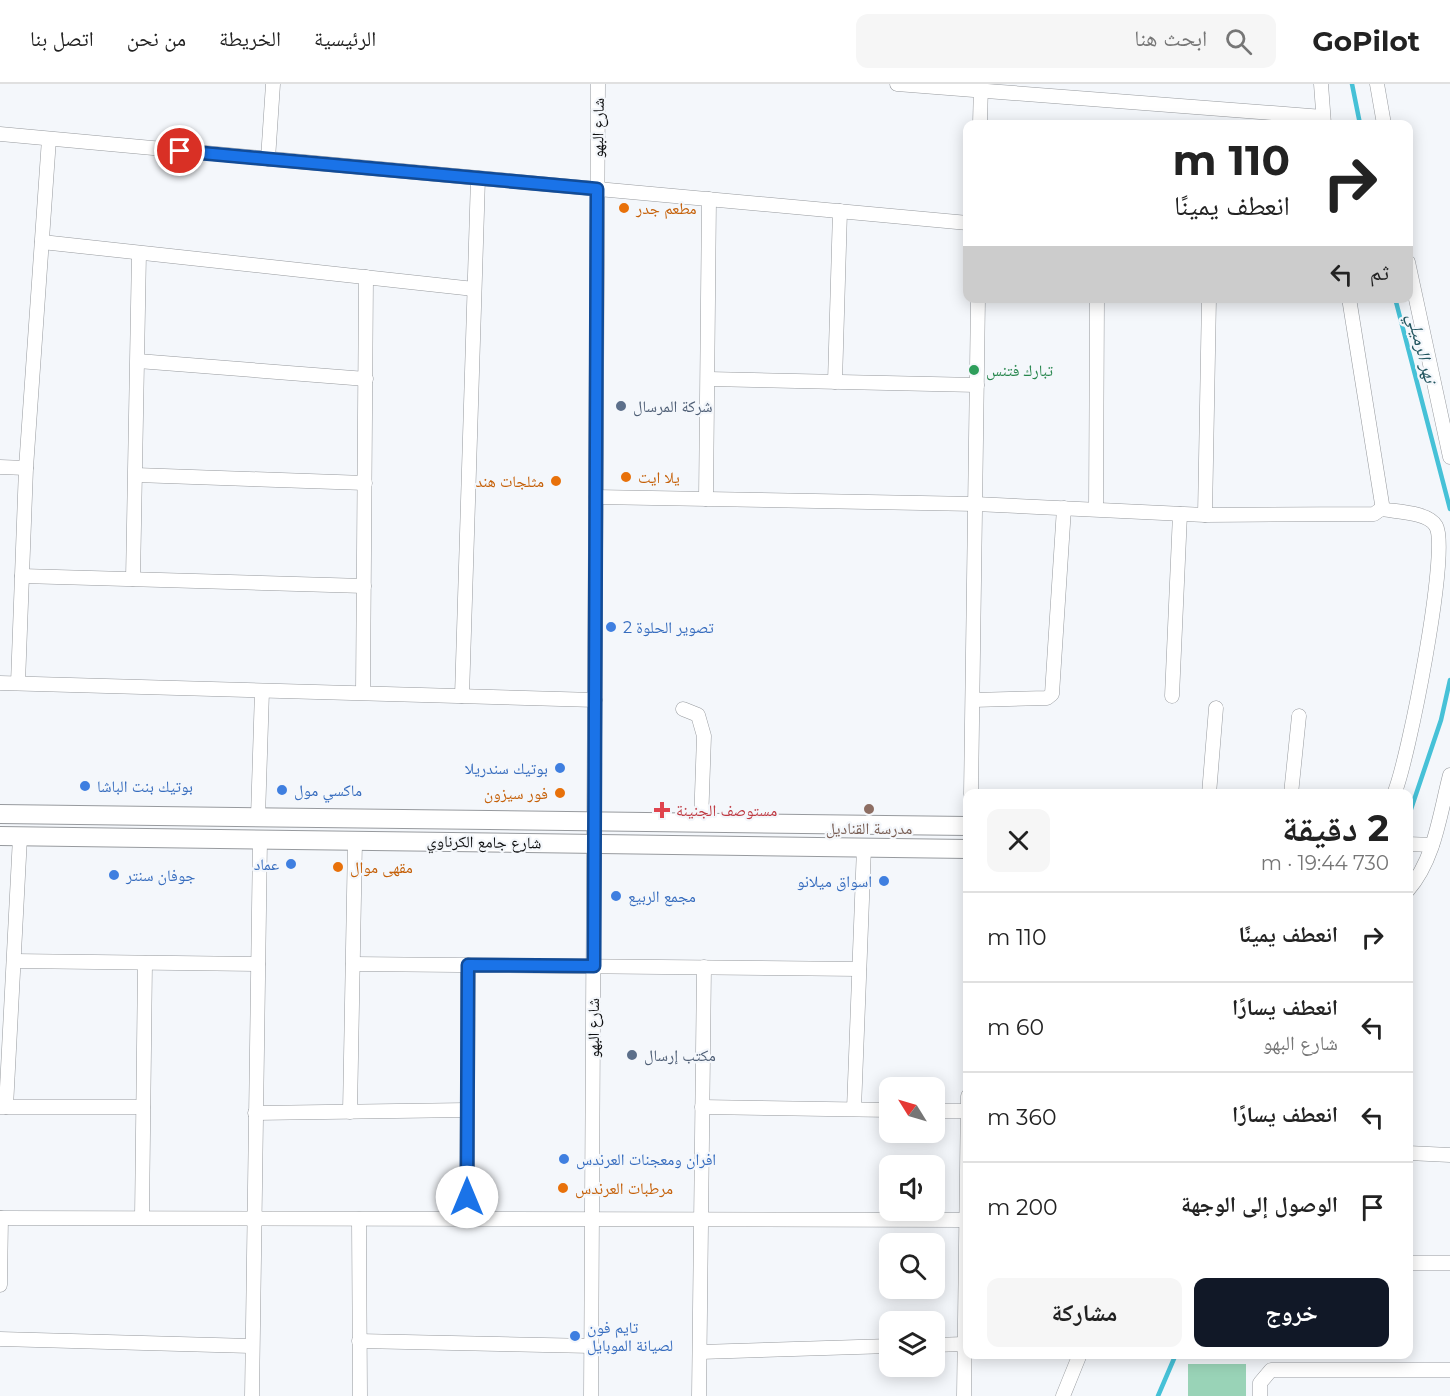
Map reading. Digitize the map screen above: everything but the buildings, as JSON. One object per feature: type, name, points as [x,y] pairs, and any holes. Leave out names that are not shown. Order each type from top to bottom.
[{"type":"main road","name":"شارع جامع الكرناوي","points":[[0,814],[963,826]]},
{"type":"main road","name":"شارع جامع الكرناوي","points":[[0,836],[963,849]]},
{"type":"street","points":[[268,159],[273,84]]},
{"type":"street","name":"شارع البهو","points":[[591,1396],[598,84]]},
{"type":"street","points":[[897,84],[981,87],[1314,120]]},
{"type":"street","points":[[1321,84],[1324,120]]},
{"type":"street","points":[[1377,84],[1383,120]]},
{"type":"street","points":[[980,120],[981,87]]},
{"type":"street","points":[[0,134],[963,223]]},
{"type":"street","points":[[18,684],[26,468],[49,139]]},
{"type":"street","points":[[462,696],[478,178]]},
{"type":"street","points":[[706,499],[709,199]]},
{"type":"street","points":[[835,382],[840,211]]},
{"type":"street","points":[[42,242],[474,289]]},
{"type":"street","points":[[134,579],[139,253]]},
{"type":"street","points":[[363,692],[366,277]]},
{"type":"street","points":[[1413,285],[1450,457]]},
{"type":"street","points":[[972,789],[978,303]]},
{"type":"street","points":[[1096,509],[1097,303]]},
{"type":"street","points":[[1205,515],[1209,303]]},
{"type":"street","points":[[1350,303],[1381,509]]},
{"type":"street","points":[[138,361],[366,379]]},
{"type":"street","points":[[709,379],[977,385]]},
{"type":"street","points":[[0,466],[26,468]]},
{"type":"street","points":[[136,475],[365,483]]},
{"type":"street","points":[[596,497],[975,504],[1205,515],[1374,514],[1381,509],[1425,517],[1435,524],[1439,536],[1438,564],[1420,692],[1395,789]]},
{"type":"street","points":[[973,700],[1047,698],[1052,694],[1064,508]]},
{"type":"street","points":[[1172,696],[1180,514]]},
{"type":"street","points":[[22,576],[364,586]]},
{"type":"street","points":[[0,683],[595,700]]},
{"type":"street","points":[[258,817],[262,691]]},
{"type":"street","points":[[1209,789],[1216,708]]},
{"type":"street","points":[[683,709],[698,715],[704,736],[701,823]]},
{"type":"street","points":[[1292,789],[1299,716]]},
{"type":"street","points":[[1413,884],[1418,879],[1432,845],[1450,775]]},
{"type":"street","points":[[20,837],[14,961],[3,1107],[143,1107]]},
{"type":"street","points":[[252,1396],[260,840]]},
{"type":"street","points":[[350,1112],[355,841]]},
{"type":"street","points":[[1413,844],[1432,845]]},
{"type":"street","points":[[854,1109],[864,848]]},
{"type":"street","points":[[14,961],[258,964]]},
{"type":"street","points":[[142,1217],[145,963]]},
{"type":"street","points":[[353,964],[859,969]]},
{"type":"street","points":[[467,1219],[468,965]]},
{"type":"street","points":[[699,1396],[704,967]]},
{"type":"street","points":[[702,1107],[879,1110]]},
{"type":"street","points":[[255,1113],[467,1110]]},
{"type":"street","points":[[945,1111],[963,1111]]},
{"type":"street","points":[[1413,1153],[1450,1155]]},
{"type":"street","points":[[0,1285],[1,1218],[963,1220]]},
{"type":"street","points":[[359,1219],[360,1396]]},
{"type":"street","points":[[1413,1263],[1450,1263]]},
{"type":"street","points":[[0,1339],[251,1346]]},
{"type":"street","points":[[359,1341],[591,1346]]},
{"type":"street","points":[[945,1345],[963,1344]]},
{"type":"street","points":[[700,1352],[879,1346]]},
{"type":"street","points":[[964,1359],[964,1396]]},
{"type":"street","points":[[1063,1396],[1078,1359]]},
{"type":"street","points":[[1260,1396],[1260,1383],[1271,1370],[1450,1370]]},
{"type":"green space","points":[[1188,1364],[1246,1364],[1246,1396],[1188,1396]]},
{"type":"waterway","name":"نهر الرميلي","points":[[1352,84],[1359,120]]},
{"type":"waterway","name":"نهر الرميلي","points":[[1396,303],[1450,509]]},
{"type":"waterway","name":"نهر الرميلي","points":[[1413,803],[1441,720],[1450,680]]},
{"type":"waterway","name":"نهر الرميلي","points":[[1158,1396],[1174,1359]]},
{"type":"place","name":"مطعم جدر","points":[[624,208]]},
{"type":"place","name":"تبارك فتنس","points":[[974,370]]},
{"type":"place","name":"شركة المرسال","points":[[621,406]]},
{"type":"place","name":"يلا ايت","points":[[626,477]]},
{"type":"place","name":"مثلجات هند","points":[[556,481]]},
{"type":"place","name":"تصوير الحلوة 2","points":[[611,627]]},
{"type":"place","name":"بوتيك سندريلا","points":[[560,768]]},
{"type":"place","name":"بوتيك بنت الباشا","points":[[85,786]]},
{"type":"place","name":"ماكسي مول","points":[[282,790]]},
{"type":"place","name":"فور سيزون","points":[[560,793]]},
{"type":"place","name":"مدرسة القناديل","points":[[869,809]]},
{"type":"place","name":"مستوصف الجنينة","points":[[662,810]]},
{"type":"place","name":"عماد","points":[[291,864]]},
{"type":"place","name":"مقهى موال","points":[[338,867]]},
{"type":"place","name":"جوفان سنتر","points":[[114,875]]},
{"type":"place","name":"اسواق ميلانو","points":[[884,881]]},
{"type":"place","name":"مجمع الربيع","points":[[616,896]]},
{"type":"place","name":"مكتب إرسال","points":[[632,1055]]},
{"type":"place","name":"افران ومعجنات العرندس","points":[[564,1159]]},
{"type":"place","name":"مرطبات العرندس","points":[[563,1188]]},
{"type":"place","name":"تايم فون لصيانة الموبايل","points":[[575,1336]]},
{"type":"route","points":[[180,151],[597,189],[594,966],[468,965],[467,1197]]}]
